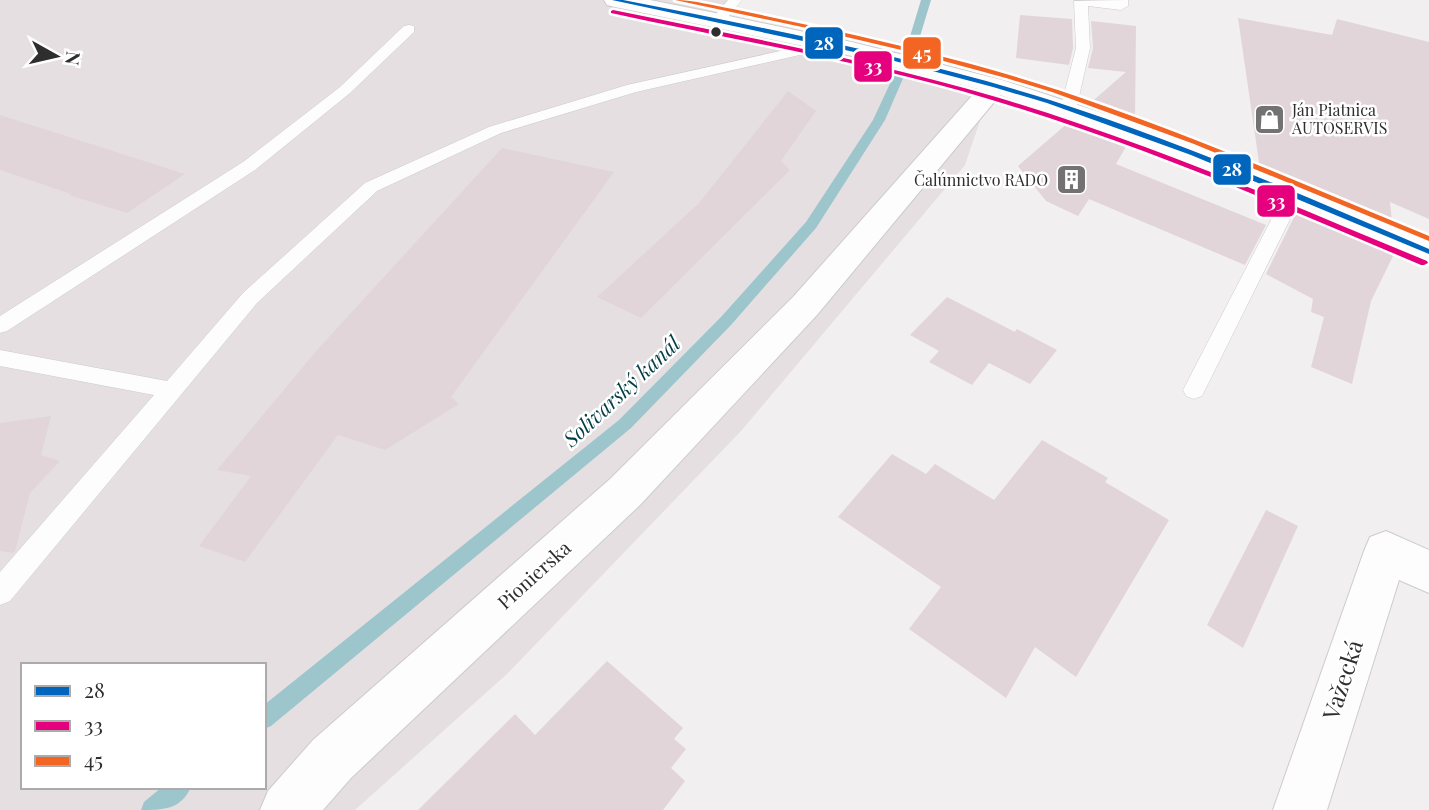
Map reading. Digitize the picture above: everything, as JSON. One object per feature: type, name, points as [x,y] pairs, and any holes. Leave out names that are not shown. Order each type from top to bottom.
[{"type":"street","points":[[615,0],[830,44],[993,85],[1181,148],[1429,252]]},
{"type":"street","name":"Pionierska","points":[[287,810],[332,759],[625,492],[804,306],[985,99],[993,85]]},
{"type":"street","name":"Važecká","points":[[1300,810],[1386,551],[1429,572]]},
{"type":"lane","points":[[718,20],[735,0]]},
{"type":"lane","points":[[1069,110],[1083,48],[1081,1],[1121,6],[1121,0]]},
{"type":"lane","points":[[0,327],[248,166],[345,90],[410,29]]},
{"type":"lane","points":[[0,592],[250,298],[371,187],[495,130],[632,88],[830,44]]},
{"type":"lane","points":[[1194,390],[1293,195]]},
{"type":"lane","points":[[0,358],[171,390]]},
{"type":"shaded area","points":[[0,0],[732,0],[712,14],[993,83],[965,165],[742,430],[507,674],[355,810],[0,810]]},
{"type":"building","points":[[1020,15],[1072,19],[1073,48],[1069,65],[1016,58]]},
{"type":"building","points":[[1238,18],[1332,35],[1337,19],[1429,42],[1429,219],[1390,202],[1392,222],[1260,169]]},
{"type":"building","points":[[1091,21],[1136,26],[1135,121],[1088,105],[1126,72],[1088,68],[1093,48]]},
{"type":"building","points":[[788,91],[816,111],[781,161],[790,170],[641,318],[597,297],[699,203]]},
{"type":"building","points":[[0,115],[185,174],[127,213],[69,195],[71,194],[0,170]]},
{"type":"building","points":[[1069,122],[1128,143],[1116,164],[1266,225],[1245,265],[1089,199],[1078,216],[1046,201],[1018,166]]},
{"type":"building","points":[[502,148],[614,172],[451,397],[459,404],[385,450],[338,435],[245,562],[199,546],[251,476],[217,470],[317,350]]},
{"type":"building","points":[[1297,211],[1395,252],[1371,301],[1352,384],[1311,367],[1324,317],[1311,312],[1313,299],[1266,274]]},
{"type":"building","points":[[947,297],[1057,350],[1030,384],[989,363],[972,385],[929,362],[939,351],[910,335]]},
{"type":"building","points":[[51,416],[41,455],[60,461],[30,493],[15,551],[0,551],[0,423]]},
{"type":"building","points":[[1042,440],[1108,478],[1105,482],[1169,520],[1076,677],[1035,647],[1006,698],[909,629],[941,587],[838,517],[892,454],[926,474],[935,464],[994,500]]},
{"type":"building","points":[[1266,510],[1298,526],[1243,648],[1207,625]]},
{"type":"building","points":[[607,661],[683,728],[674,739],[686,749],[671,768],[685,781],[663,810],[418,810],[515,714],[535,735]]},
{"type":"waterway","name":"Solivarský kanál","points":[[913,43],[926,0]]},
{"type":"waterway","name":"Solivarský kanál","points":[[266,717],[625,424],[726,321],[811,225],[879,120],[906,60]]},
{"type":"waterway","name":"Solivarský kanál","points":[[152,810],[178,789]]},
{"type":"transit line","name":"28","points":[[615,0],[888,58],[1049,102],[1193,154],[1429,252]]},
{"type":"transit line","name":"45","points":[[678,0],[915,51],[1054,91],[1290,180],[1429,239]]},
{"type":"transit line","name":"33","points":[[613,12],[885,69],[1045,114],[1189,165],[1424,263]]},
{"type":"place","name":"Ján Piatnica AUTOSERVIS","points":[[1269,119]]},
{"type":"place","name":"Čalúnnictvo RADO","points":[[1071,180]]}]
